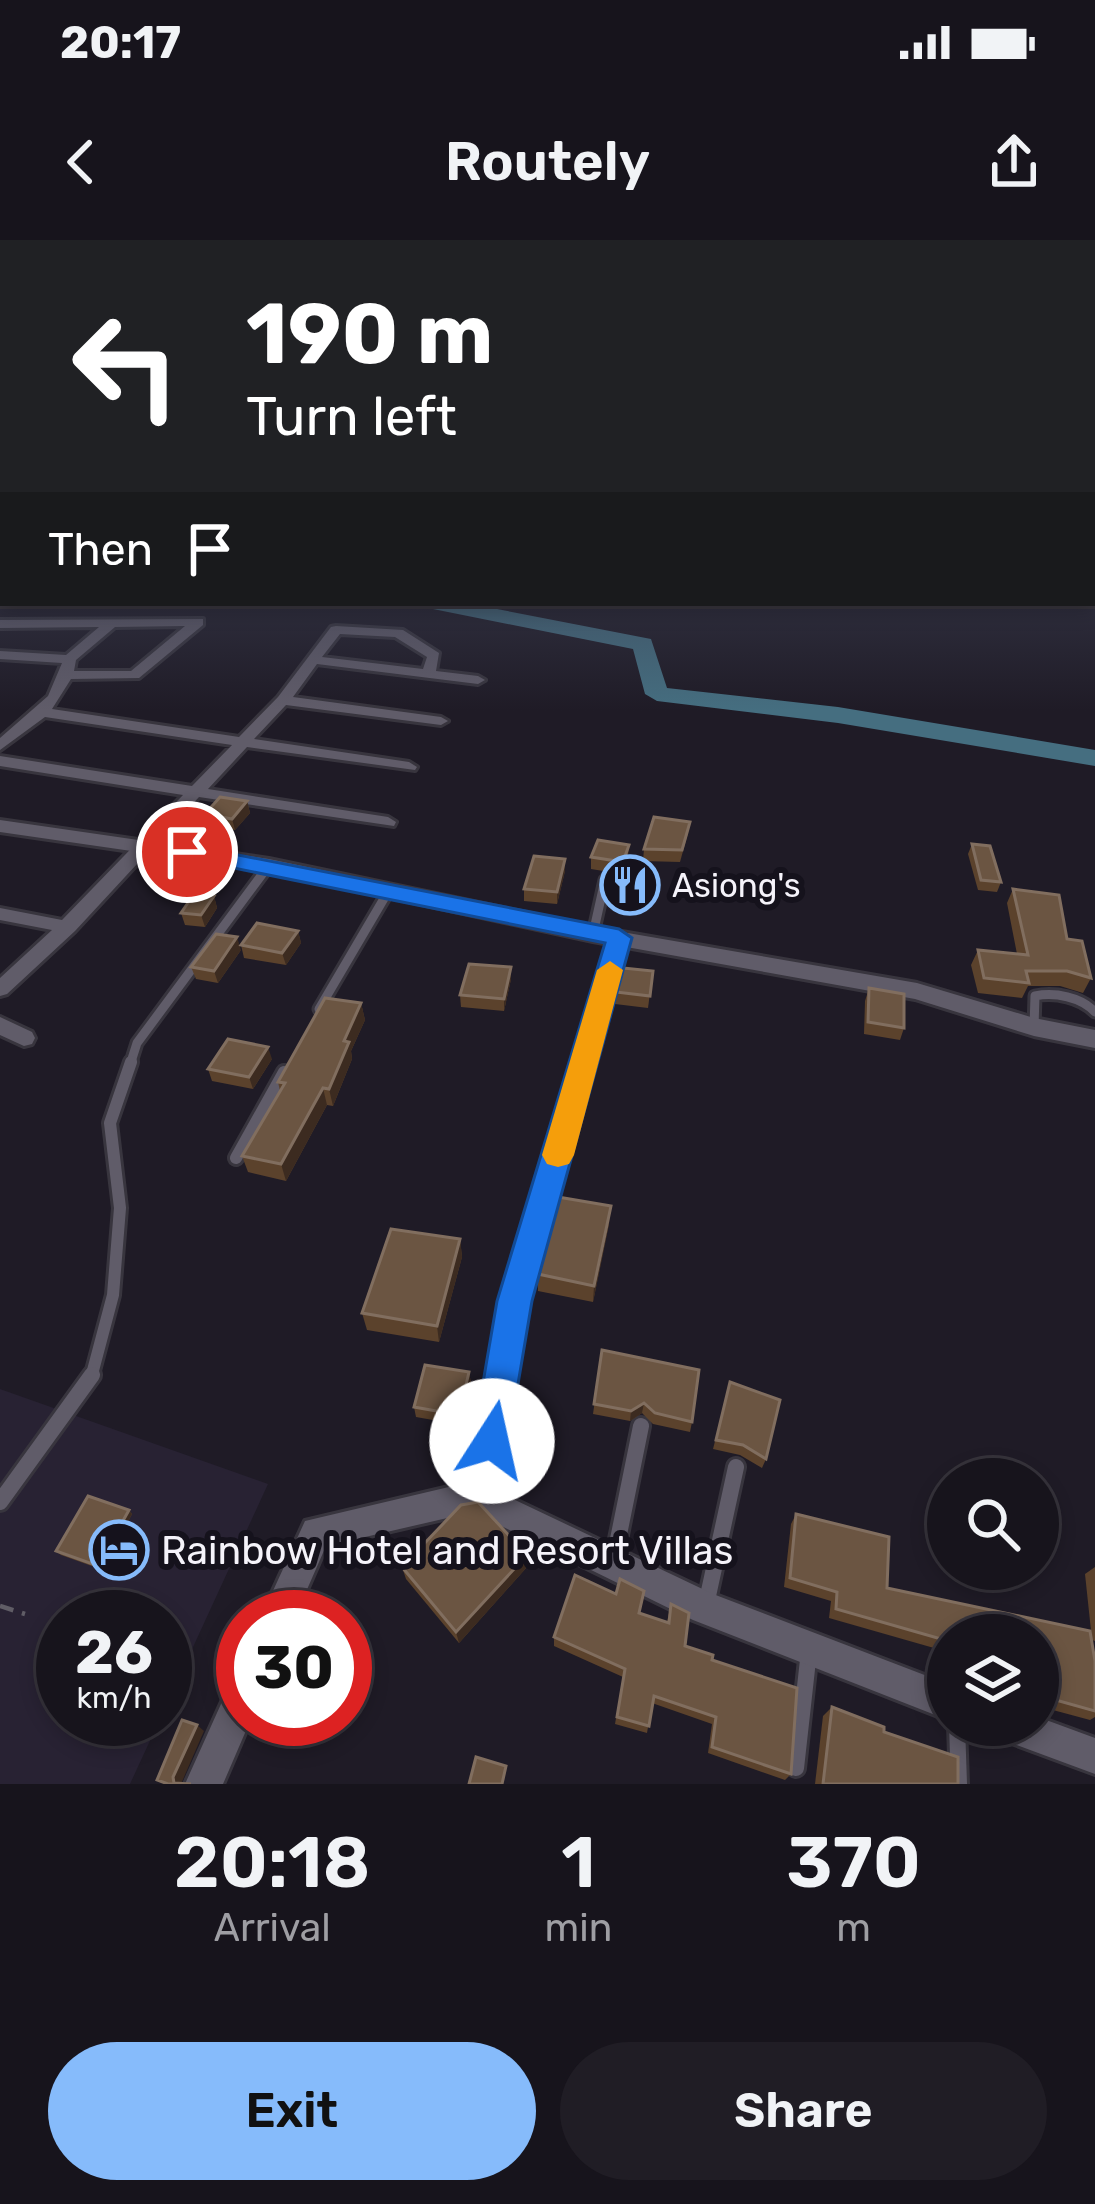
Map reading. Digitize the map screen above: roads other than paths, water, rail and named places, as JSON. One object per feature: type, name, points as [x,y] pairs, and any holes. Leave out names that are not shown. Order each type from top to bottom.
[{"type":"street","points":[[0,623],[198,622],[134,675],[0,655]]},
{"type":"street","points":[[0,745],[43,712],[68,667],[110,624]]},
{"type":"street","points":[[0,989],[68,927],[121,866],[197,792],[283,700],[336,630],[398,633],[434,656],[428,674]]},
{"type":"street","points":[[314,660],[478,680]]},
{"type":"street","points":[[283,700],[441,721]]},
{"type":"street","points":[[43,712],[409,767]]},
{"type":"street","points":[[0,761],[388,822]]},
{"type":"street","points":[[0,826],[269,865],[606,936],[917,991],[1034,1027],[1095,1039]]},
{"type":"street","points":[[0,914],[68,927]]},
{"type":"street","points":[[606,936],[515,1301],[483,1474],[488,1493],[502,1510],[705,1608],[927,1694]]},
{"type":"street","points":[[0,1025],[24,1038]]},
{"type":"street","points":[[290,1590],[316,1532],[488,1493]]},
{"type":"street","points":[[1059,1743],[1095,1756]]},
{"type":"street","points":[[204,1784],[221,1746]]},
{"type":"lane","points":[[0,1502],[91,1380],[113,1295],[119,1230],[110,1123],[137,1043],[269,865]]},
{"type":"lane","points":[[604,880],[606,936]]},
{"type":"lane","points":[[315,1016],[389,890]]},
{"type":"lane","points":[[1034,1027],[1034,1002],[1042,994],[1085,1001],[1095,1012]]},
{"type":"lane","points":[[236,1158],[293,1057]]},
{"type":"lane","points":[[614,1562],[641,1426]]},
{"type":"lane","points":[[705,1608],[736,1466]]},
{"type":"lane","points":[[796,1768],[809,1648]]},
{"type":"lane","points":[[958,1746],[959,1784]]},
{"type":"waterway","points":[[448,606],[643,644],[657,694],[838,715],[1095,758]]},
{"type":"place","name":"Asiong's","points":[[630,885]]},
{"type":"place","name":"Rainbow Hotel and Resort Villas","points":[[119,1550]]}]
